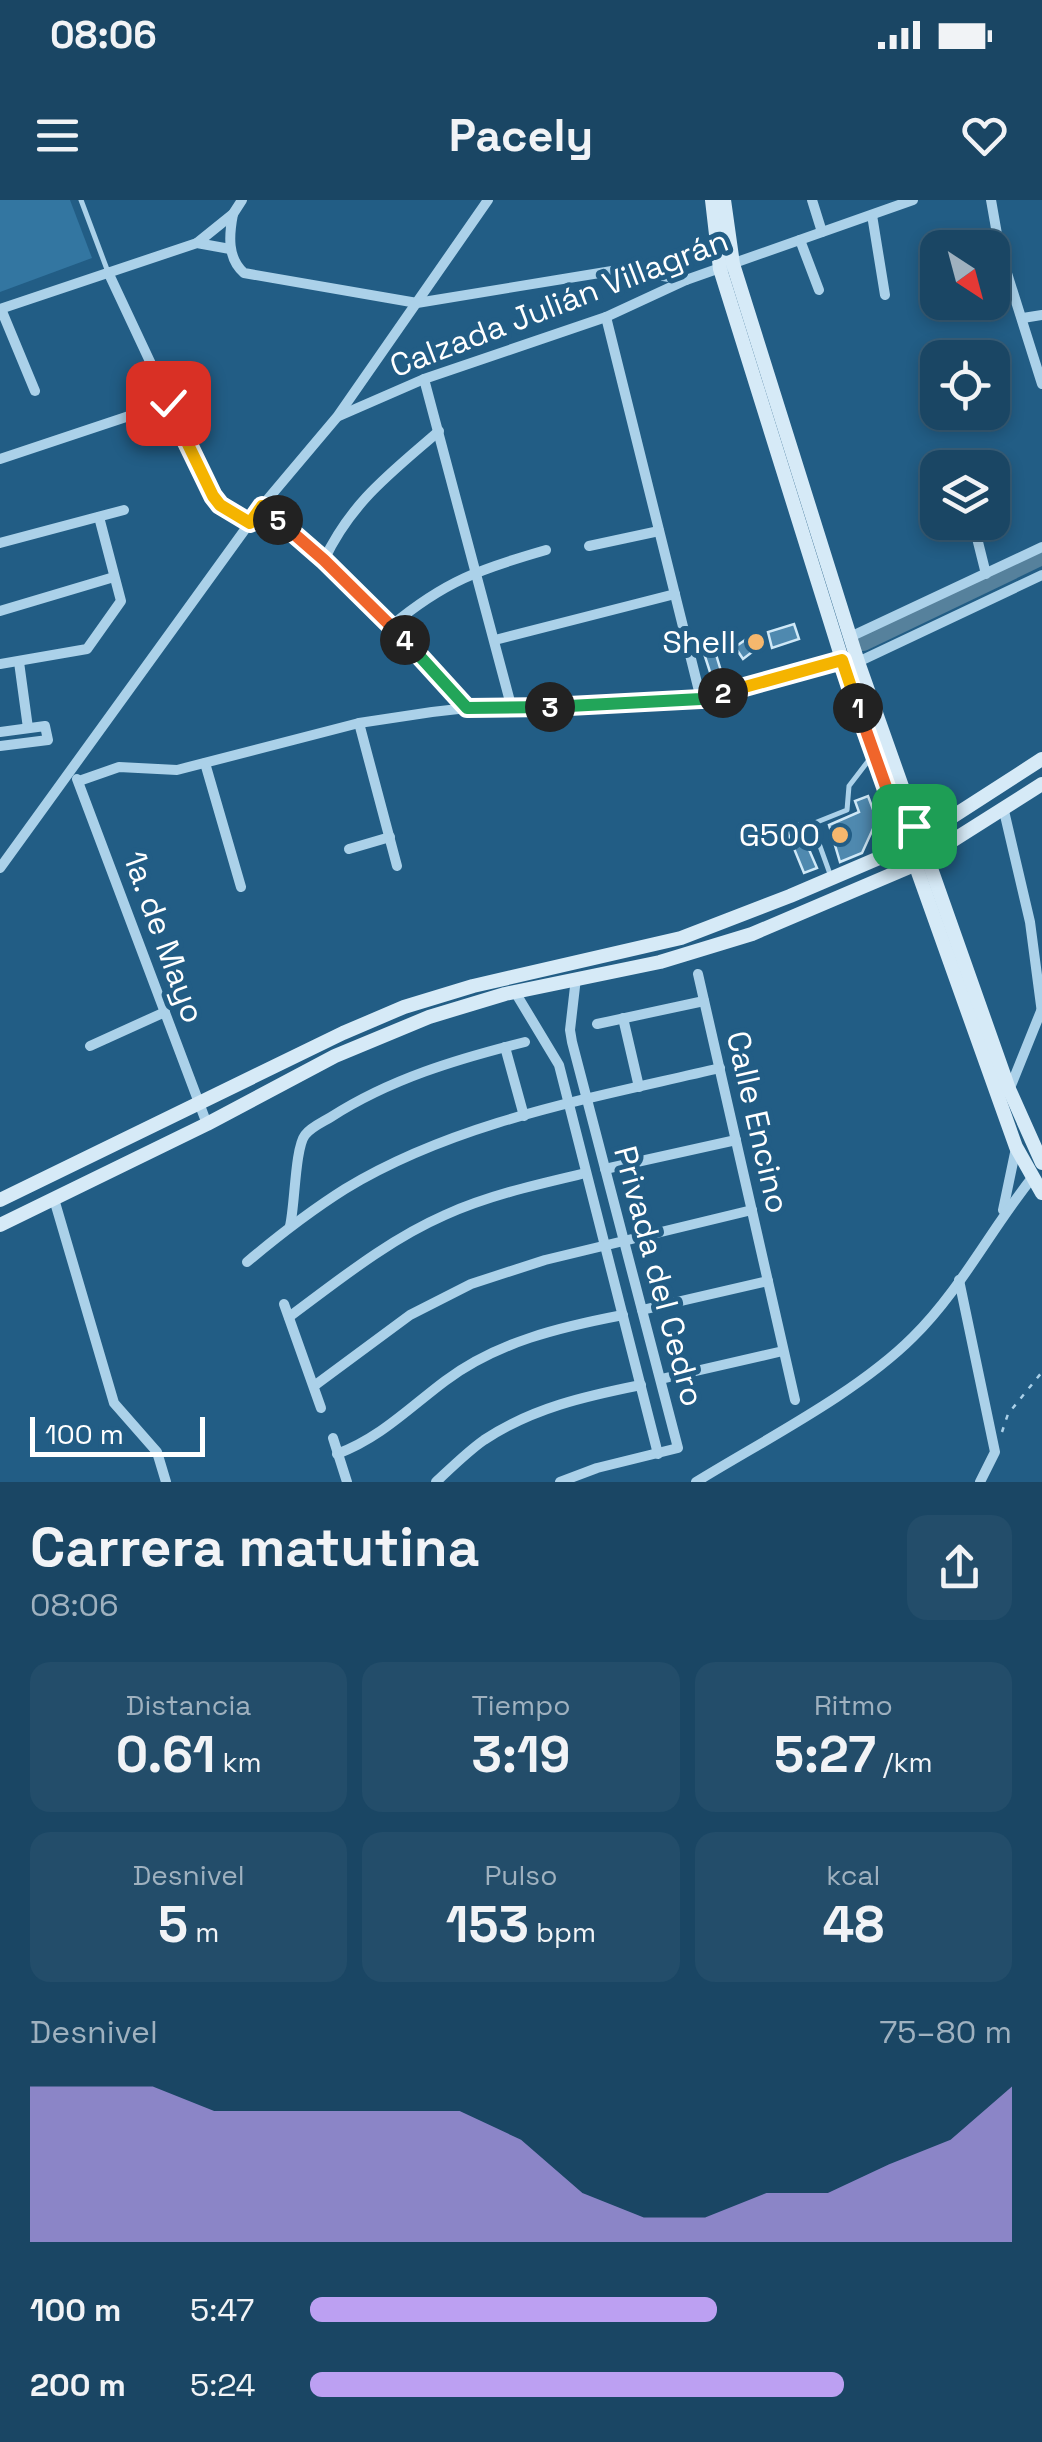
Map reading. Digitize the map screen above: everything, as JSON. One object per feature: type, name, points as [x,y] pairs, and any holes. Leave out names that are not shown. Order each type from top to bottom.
[{"type":"main road","points":[[712,200],[727,267],[842,660],[874,754],[913,843]]},
{"type":"main road","points":[[724,200],[727,267],[850,636],[913,843],[1042,1163]]},
{"type":"main road","points":[[0,1200],[404,1007],[472,986],[680,938],[829,880],[913,843],[1042,759]]},
{"type":"main road","points":[[0,1225],[207,1124],[335,1056],[428,1017],[514,992],[660,962],[752,934],[920,862],[1042,784]]},
{"type":"main road","points":[[920,862],[1016,1147],[1042,1193]]},
{"type":"street","points":[[34,391],[0,309],[197,244],[233,214],[242,200]]},
{"type":"street","points":[[0,868],[262,506],[337,417],[488,200]]},
{"type":"street","points":[[812,200],[822,232]]},
{"type":"street","name":"Calzada Julián Villagrán","points":[[337,417],[424,379],[606,317],[686,280],[914,200]]},
{"type":"street","points":[[991,200],[1000,251],[1042,384]]},
{"type":"street","points":[[233,214],[230,249],[244,273],[417,302],[624,269],[686,280]]},
{"type":"street","points":[[872,214],[884,294]]},
{"type":"street","points":[[800,240],[819,290]]},
{"type":"street","points":[[197,244],[230,249]]},
{"type":"street","points":[[108,272],[213,496],[220,505],[250,523]]},
{"type":"street","points":[[1023,318],[1042,315]]},
{"type":"street","points":[[606,317],[701,699]]},
{"type":"street","points":[[424,379],[512,709]]},
{"type":"street","points":[[0,459],[168,403]]},
{"type":"street","points":[[324,560],[362,497],[439,431]]},
{"type":"street","points":[[262,506],[391,626],[467,708]]},
{"type":"street","points":[[0,543],[124,510]]},
{"type":"street","points":[[0,664],[87,649],[121,601],[99,517]]},
{"type":"street","points":[[589,546],[659,531]]},
{"type":"street","points":[[977,540],[986,574]]},
{"type":"street","points":[[850,636],[1042,547]]},
{"type":"street","points":[[391,626],[423,600],[474,572],[546,550]]},
{"type":"street","points":[[858,662],[1042,575]]},
{"type":"street","points":[[0,611],[114,577]]},
{"type":"street","points":[[495,640],[675,594]]},
{"type":"street","points":[[79,781],[119,767],[177,770],[359,723],[467,708],[701,699],[842,660]]},
{"type":"street","points":[[19,662],[28,728]]},
{"type":"street","points":[[359,723],[397,866]]},
{"type":"street","points":[[0,732],[45,726],[48,740],[0,746]]},
{"type":"street","points":[[205,763],[241,887]]},
{"type":"street","name":"1a. de Mayo","points":[[72,769],[207,1124]]},
{"type":"street","points":[[1004,810],[1036,921],[1041,1008],[1010,1088]]},
{"type":"street","points":[[349,849],[390,837]]},
{"type":"street","name":"Calle Encino","points":[[698,974],[795,1400]]},
{"type":"street","name":"Privada del Cedro","points":[[514,992],[559,1065],[658,1454],[678,1448],[570,1030],[576,978]]},
{"type":"street","points":[[597,1024],[704,1002]]},
{"type":"street","points":[[90,1046],[165,1012]]},
{"type":"street","points":[[623,1018],[638,1088]]},
{"type":"street","points":[[544,1037],[570,1030]]},
{"type":"street","points":[[290,1226],[298,1148],[306,1133],[351,1104],[439,1064],[525,1042]]},
{"type":"street","points":[[506,1047],[524,1116]]},
{"type":"street","points":[[559,1065],[578,1060]]},
{"type":"street","points":[[248,1262],[290,1226],[346,1188],[458,1136],[720,1068]]},
{"type":"street","points":[[604,1169],[736,1140]]},
{"type":"street","points":[[1002,1214],[1016,1147]]},
{"type":"street","points":[[289,1316],[378,1251],[445,1215],[523,1188],[586,1173]]},
{"type":"street","points":[[696,1482],[873,1372],[914,1336],[1032,1178]]},
{"type":"street","points":[[54,1199],[114,1403],[157,1452],[166,1482]]},
{"type":"street","points":[[314,1386],[410,1315],[471,1284],[546,1260],[752,1210]]},
{"type":"street","points":[[959,1280],[995,1452],[980,1482]]},
{"type":"street","points":[[642,1310],[768,1281]]},
{"type":"street","points":[[284,1304],[322,1408]]},
{"type":"street","points":[[337,1454],[390,1427],[447,1379],[498,1350],[557,1328],[623,1315]]},
{"type":"street","points":[[661,1379],[783,1351]]},
{"type":"street","points":[[436,1482],[481,1442],[512,1423],[576,1397],[641,1385]]},
{"type":"street","points":[[333,1438],[347,1482]]},
{"type":"street","points":[[560,1482],[658,1454]]},
{"type":"lane","points":[[81,200],[108,272]]},
{"type":"lane","points":[[829,880],[831,871],[812,824],[846,810],[849,786],[874,754]]},
{"type":"path","points":[[995,1452],[1008,1414],[1042,1372]]},
{"type":"shaded area","points":[[0,200],[70,200],[92,258],[0,292]]},
{"type":"building","points":[[794,624],[799,639],[772,648],[768,632]]},
{"type":"building","points":[[711,638],[721,671],[711,675],[700,641]]},
{"type":"building","points":[[748,638],[756,649],[743,659],[735,647]]},
{"type":"building","points":[[868,796],[877,820],[862,853],[840,862],[829,825],[859,812],[855,801]]},
{"type":"building","points":[[798,824],[817,868],[804,873],[786,829]]},
{"type":"waterway","points":[[863,641],[1042,555]]},
{"type":"place","name":"Shell","points":[[756,642]]},
{"type":"place","name":"G500","points":[[840,835]]},
{"type":"route","points":[[168,403],[220,505],[250,523],[262,506],[391,626],[467,708],[701,699],[842,660],[907,846],[919,840],[914,826]]}]
